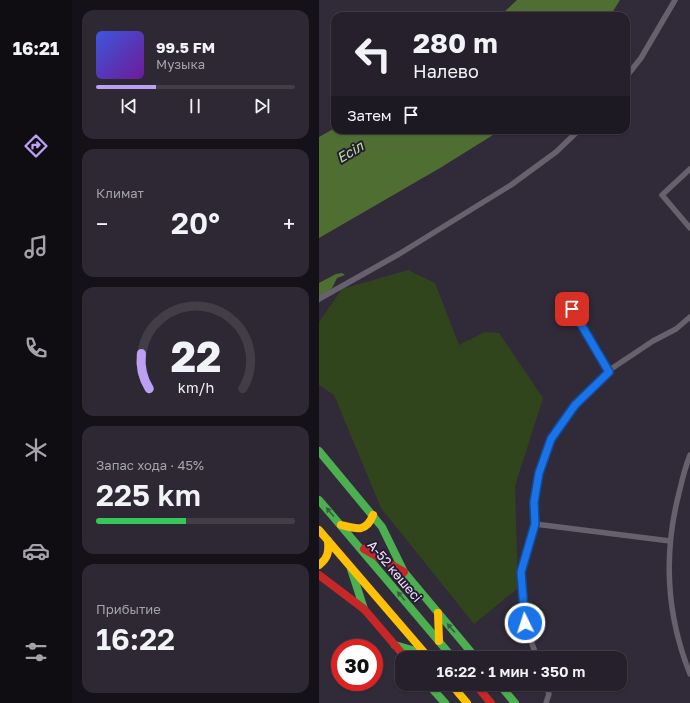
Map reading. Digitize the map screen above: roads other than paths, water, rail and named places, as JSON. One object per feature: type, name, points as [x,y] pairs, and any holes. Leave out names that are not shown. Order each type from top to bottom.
[{"type":"street","points":[[630,72],[641,58],[675,0]]},
{"type":"street","points":[[319,299],[399,254],[511,185],[556,152],[575,134]]},
{"type":"street","points":[[690,169],[662,195],[690,228]]},
{"type":"street","points":[[572,309],[609,372]]},
{"type":"street","points":[[535,651],[525,623],[521,572],[535,524],[534,502],[539,473],[551,439],[575,405],[609,372],[653,341],[676,328],[690,317]]},
{"type":"street","points":[[319,451],[382,527],[404,572],[470,651]]},
{"type":"street","points":[[690,455],[685,466],[673,516],[669,562],[671,603],[681,651],[690,674]]},
{"type":"street","name":"А-52 көшесі","points":[[319,500],[447,651]]},
{"type":"street","points":[[341,525],[358,529],[366,527],[371,521],[373,515]]},
{"type":"street","points":[[535,524],[670,541]]},
{"type":"street","points":[[319,530],[424,651]]},
{"type":"street","points":[[319,565],[326,561],[329,553],[328,541]]},
{"type":"street","points":[[359,546],[404,572]]},
{"type":"street","points":[[349,565],[364,609]]},
{"type":"street","points":[[319,575],[364,609],[400,651]]},
{"type":"street","points":[[438,613],[439,641]]},
{"type":"street","points":[[395,645],[413,651]]},
{"type":"street","points":[[434,691],[445,703]]},
{"type":"street","points":[[457,691],[467,703]]},
{"type":"street","points":[[481,691],[491,703]]},
{"type":"street","points":[[505,691],[515,703]]},
{"type":"street","points":[[546,703],[549,694],[548,691]]},
{"type":"water","points":[[517,0],[620,0],[612,12],[504,12]]},
{"type":"water","name":"Есіл","points":[[331,130],[331,134],[495,134],[440,168],[319,238],[319,137]]},
{"type":"water","points":[[342,273],[345,275],[337,278],[332,288],[326,293],[319,303],[319,283],[336,274]]}]
